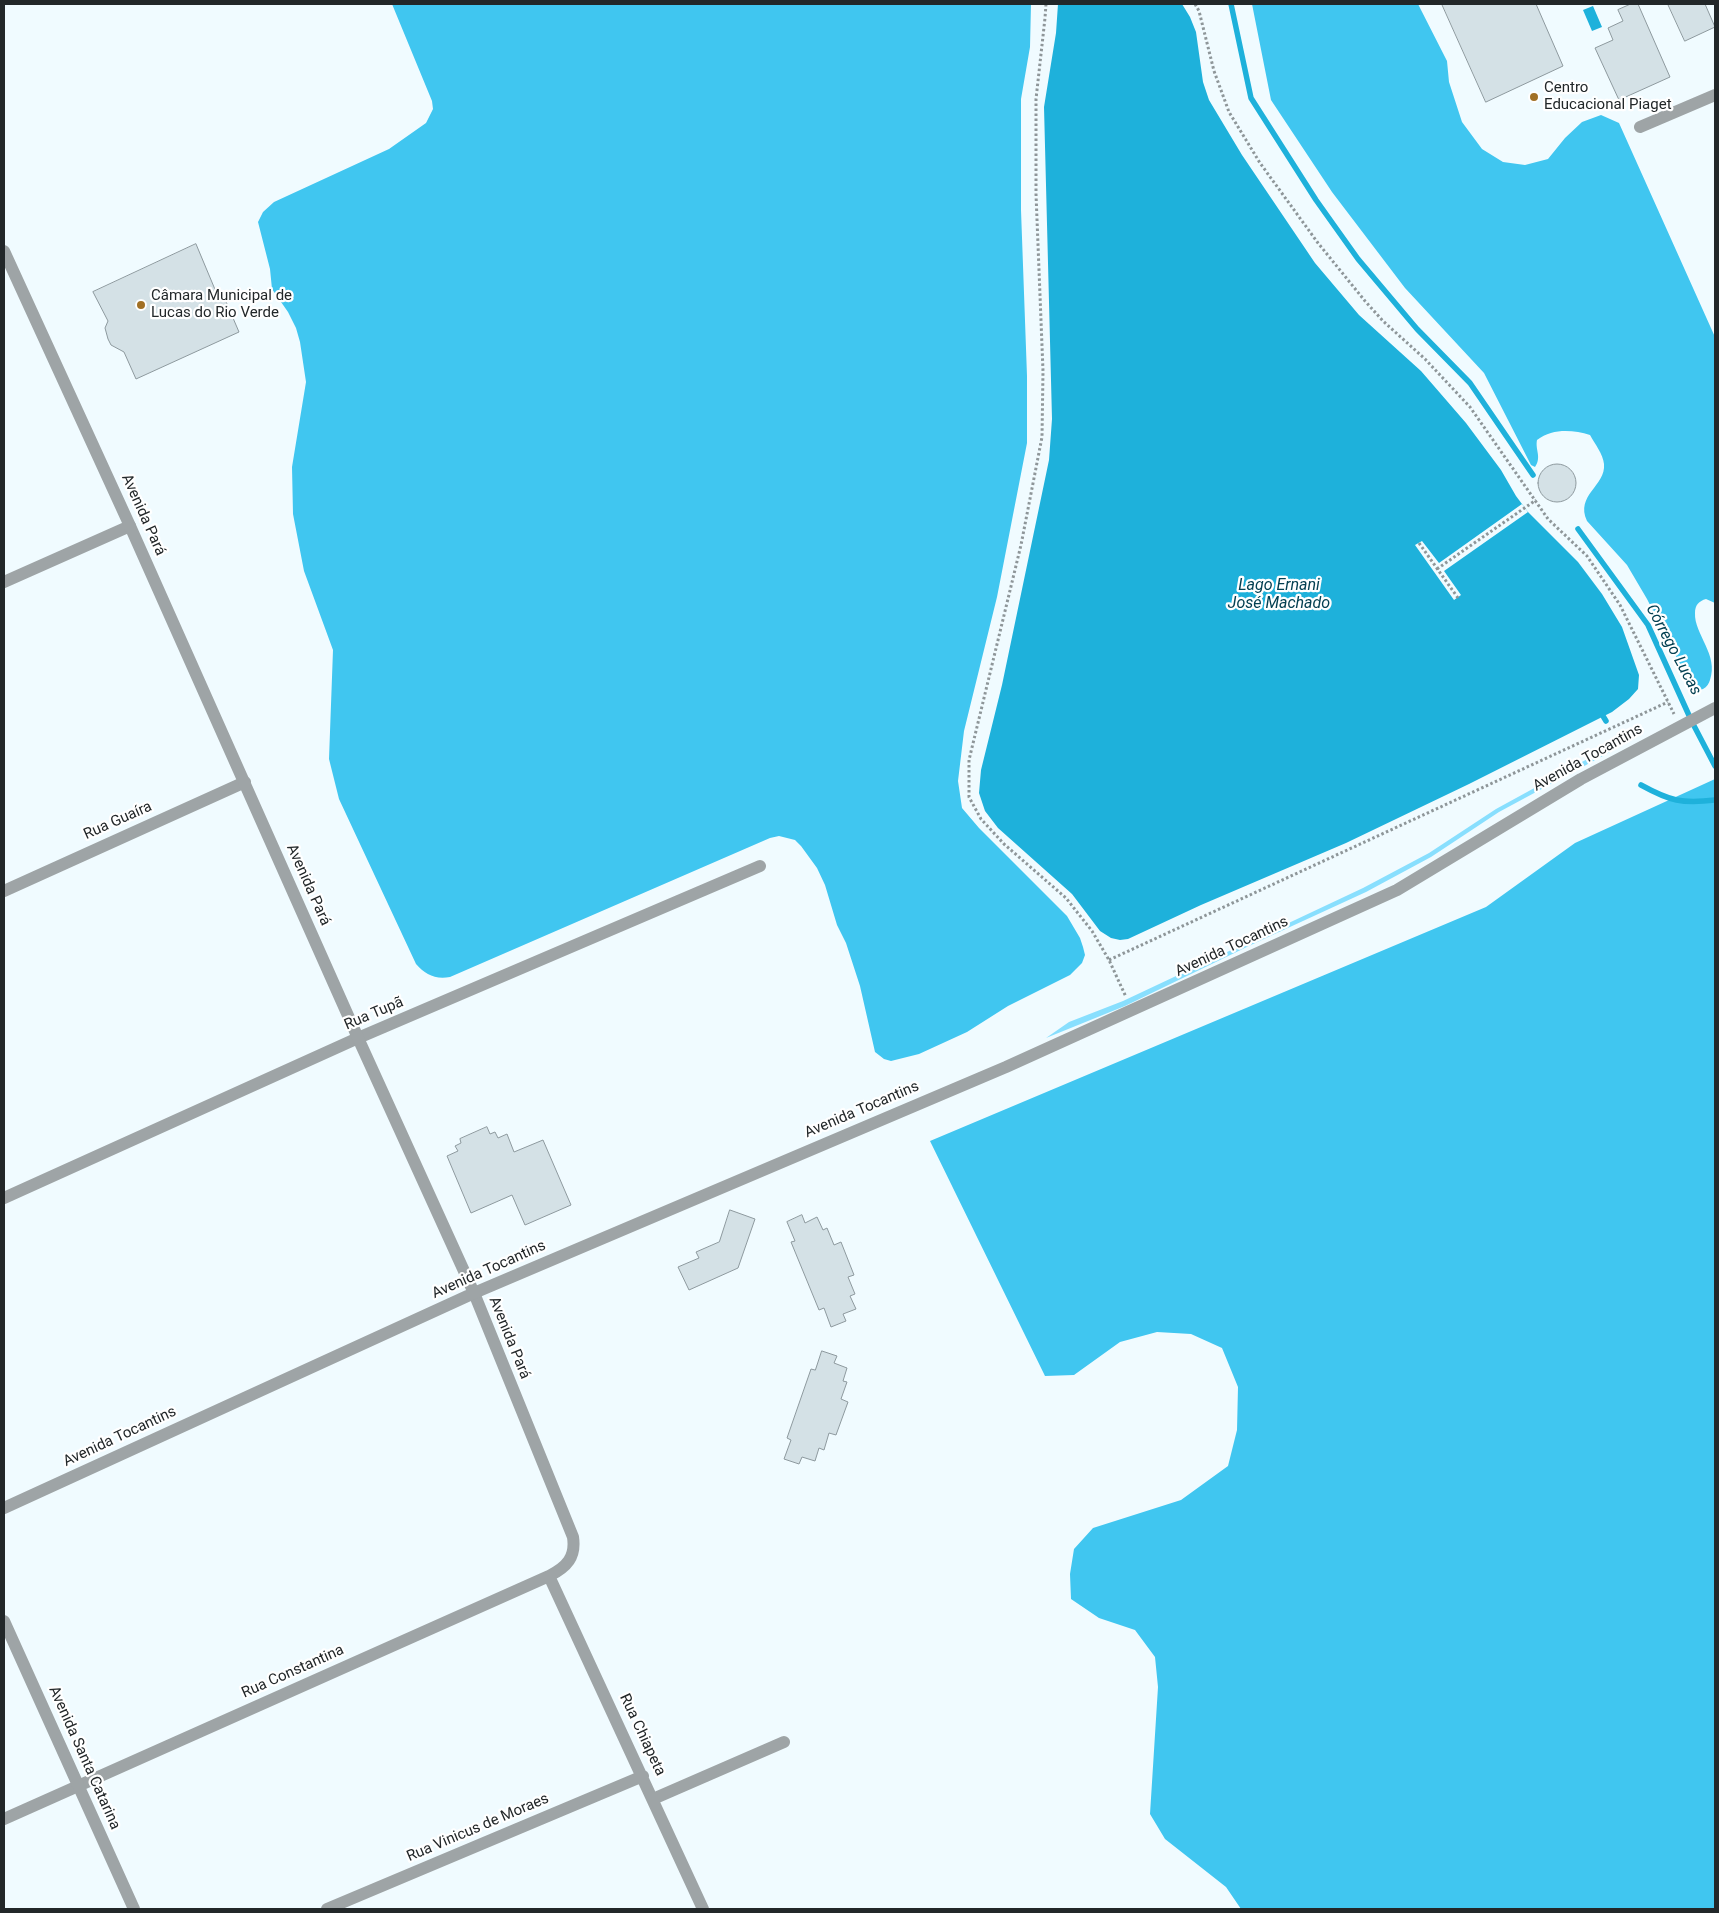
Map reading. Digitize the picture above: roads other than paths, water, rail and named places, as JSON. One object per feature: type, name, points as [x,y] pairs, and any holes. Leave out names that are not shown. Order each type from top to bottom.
[{"type":"street","points":[[1640,127],[1715,95]]},
{"type":"street","name":"Avenida Pará","points":[[5,258],[130,526],[474,1293],[573,1536]]},
{"type":"street","points":[[4,582],[130,526]]},
{"type":"street","name":"Avenida Tocantins","points":[[4,1508],[474,1293],[1006,1067],[1397,890],[1581,779],[1715,708]]},
{"type":"street","name":"Rua Guaíra","points":[[4,891],[245,782]]},
{"type":"street","name":"Rua Tupã","points":[[4,1198],[358,1038],[760,866]]},
{"type":"street","name":"Rua Constantina","points":[[4,1819],[549,1576],[559,1571],[570,1560],[574,1546],[573,1536]]},
{"type":"street","name":"Rua Chiapeta","points":[[549,1576],[703,1909]]},
{"type":"street","name":"Avenida Santa Catarina","points":[[4,1621],[134,1909]]},
{"type":"street","points":[[654,1800],[784,1742]]},
{"type":"street","name":"Rua Vinicus de Moraes","points":[[327,1909],[643,1776]]},
{"type":"water","name":"Lago Ernani José Machado","points":[[1058,4],[1182,4],[1196,32],[1203,82],[1209,100],[1242,155],[1315,263],[1359,315],[1421,371],[1466,423],[1501,470],[1528,512],[1578,562],[1602,594],[1622,627],[1639,675],[1638,689],[1629,699],[1612,712],[1346,843],[1201,905],[1128,939],[1120,940],[1111,938],[1100,931],[1072,894],[998,828],[985,811],[979,793],[981,770],[1002,685],[1049,460],[1052,419],[1044,107],[1056,33]]},
{"type":"water","points":[[1593,6],[1602,27],[1592,31],[1583,10]]},
{"type":"waterway","points":[[1231,4],[1251,98],[1316,200],[1358,259],[1417,329],[1470,383],[1533,475]]},
{"type":"waterway","name":"Córrego Lucas","points":[[1578,529],[1648,625],[1692,722],[1715,766]]},
{"type":"waterway","points":[[1603,716],[1606,721]]},
{"type":"waterway","points":[[1641,785],[1660,795],[1676,800],[1694,802],[1715,800]]},
{"type":"place","name":"Centro Educacional Piaget","points":[[1534,97]]},
{"type":"place","name":"Câmara Municipal de Lucas do Rio Verde","points":[[141,305]]}]
